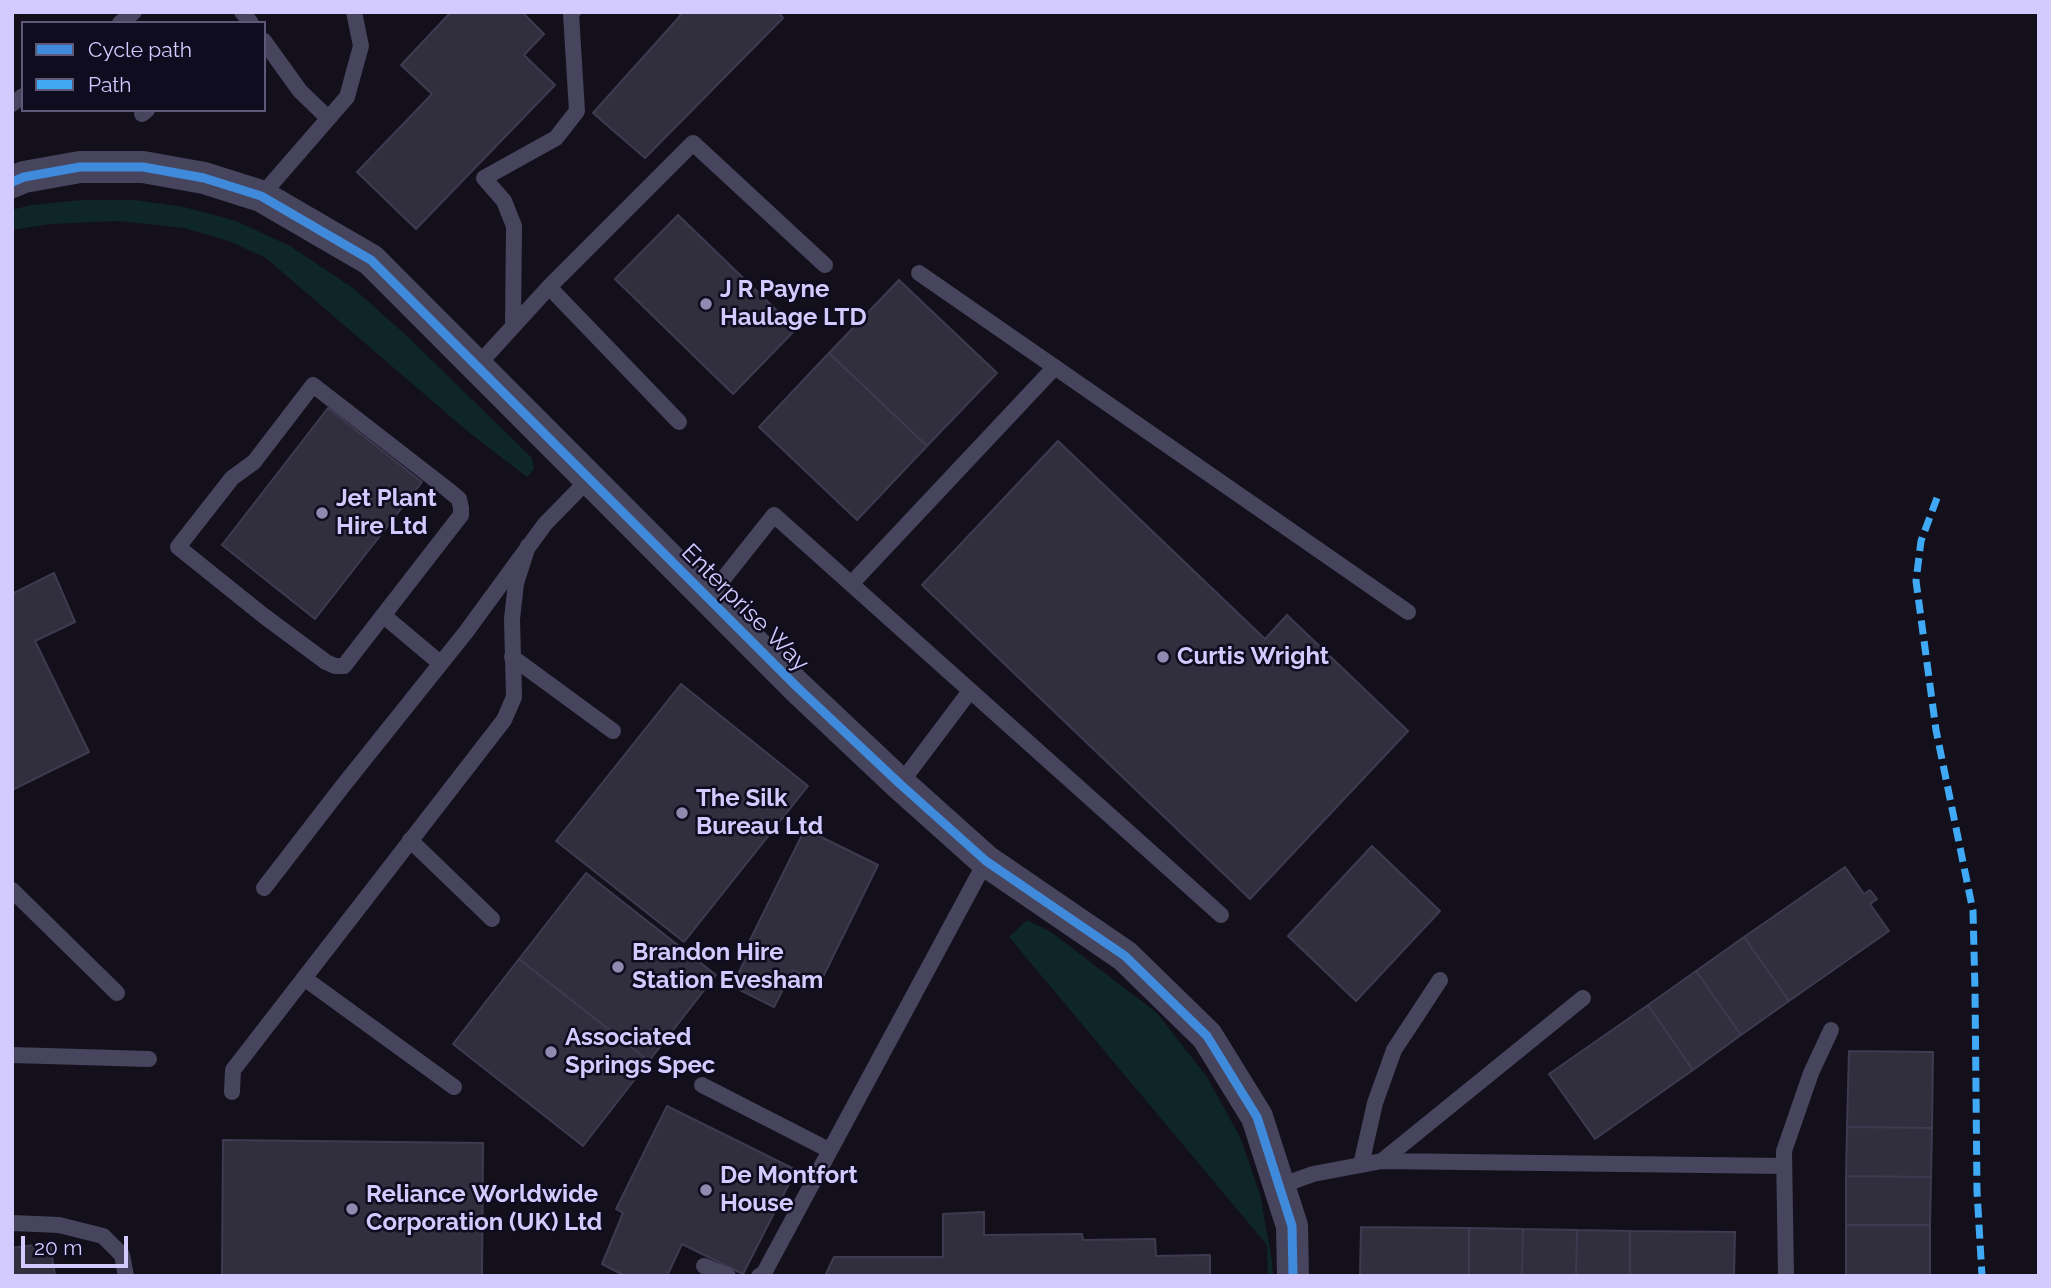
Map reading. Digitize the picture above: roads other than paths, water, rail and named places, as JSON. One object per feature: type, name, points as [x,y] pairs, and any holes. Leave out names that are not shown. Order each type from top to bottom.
[{"type":"street","name":"Enterprise Way","points":[[12,182],[24,177],[80,167],[143,167],[204,178],[261,196],[371,260],[797,687],[900,784],[986,861],[1125,956],[1208,1036],[1257,1117],[1292,1226],[1293,1276]]},
{"type":"lane","points":[[261,196],[347,97],[361,46],[354,12]]},
{"type":"lane","points":[[513,325],[514,226],[503,201],[484,178],[556,138],[577,111],[573,12]]},
{"type":"lane","points":[[266,44],[300,92],[328,118]]},
{"type":"lane","points":[[477,366],[549,287],[693,143],[825,265]]},
{"type":"lane","points":[[919,273],[1408,612]]},
{"type":"lane","points":[[549,287],[679,422]]},
{"type":"lane","points":[[851,584],[1055,367]]},
{"type":"lane","points":[[313,385],[458,499],[461,515],[384,616],[351,660],[344,666],[335,666],[264,616],[178,547],[232,478],[254,462],[313,385]]},
{"type":"lane","points":[[264,888],[466,632],[545,524],[589,479]]},
{"type":"lane","points":[[708,598],[774,515],[1221,915]]},
{"type":"lane","points":[[232,1092],[233,1070],[504,720],[514,697],[512,619],[516,583],[528,546]]},
{"type":"lane","points":[[384,616],[440,663]]},
{"type":"lane","points":[[512,657],[613,731]]},
{"type":"lane","points":[[900,784],[970,691]]},
{"type":"lane","points":[[410,840],[492,919]]},
{"type":"lane","points":[[759,1276],[764,1273],[986,861]]},
{"type":"lane","points":[[15,897],[117,993]]},
{"type":"lane","points":[[304,978],[454,1087]]},
{"type":"lane","points":[[1361,1165],[1375,1103],[1394,1050],[1440,980]]},
{"type":"lane","points":[[1381,1161],[1583,998]]},
{"type":"lane","points":[[1786,1276],[1784,1151],[1811,1073],[1830,1030]]},
{"type":"lane","points":[[12,1055],[149,1059]]},
{"type":"lane","points":[[702,1085],[829,1150]]},
{"type":"lane","points":[[1280,1186],[1313,1174],[1381,1161],[1784,1166]]},
{"type":"lane","points":[[12,1223],[59,1225],[103,1236],[122,1255],[126,1276]]},
{"type":"lane","points":[[704,1266],[728,1276]]},
{"type":"place","name":"J R Payne Haulage LTD","points":[[706,304]]},
{"type":"place","name":"Jet Plant Hire Ltd","points":[[322,513]]},
{"type":"place","name":"Curtis Wright","points":[[1163,657]]},
{"type":"place","name":"The Silk Bureau Ltd","points":[[682,813]]},
{"type":"place","name":"Brandon Hire Station Evesham","points":[[618,967]]},
{"type":"place","name":"Associated Springs Spec","points":[[551,1052]]},
{"type":"place","name":"De Montfort House","points":[[706,1190]]},
{"type":"place","name":"Reliance Worldwide Corporation (UK) Ltd","points":[[352,1209]]}]
